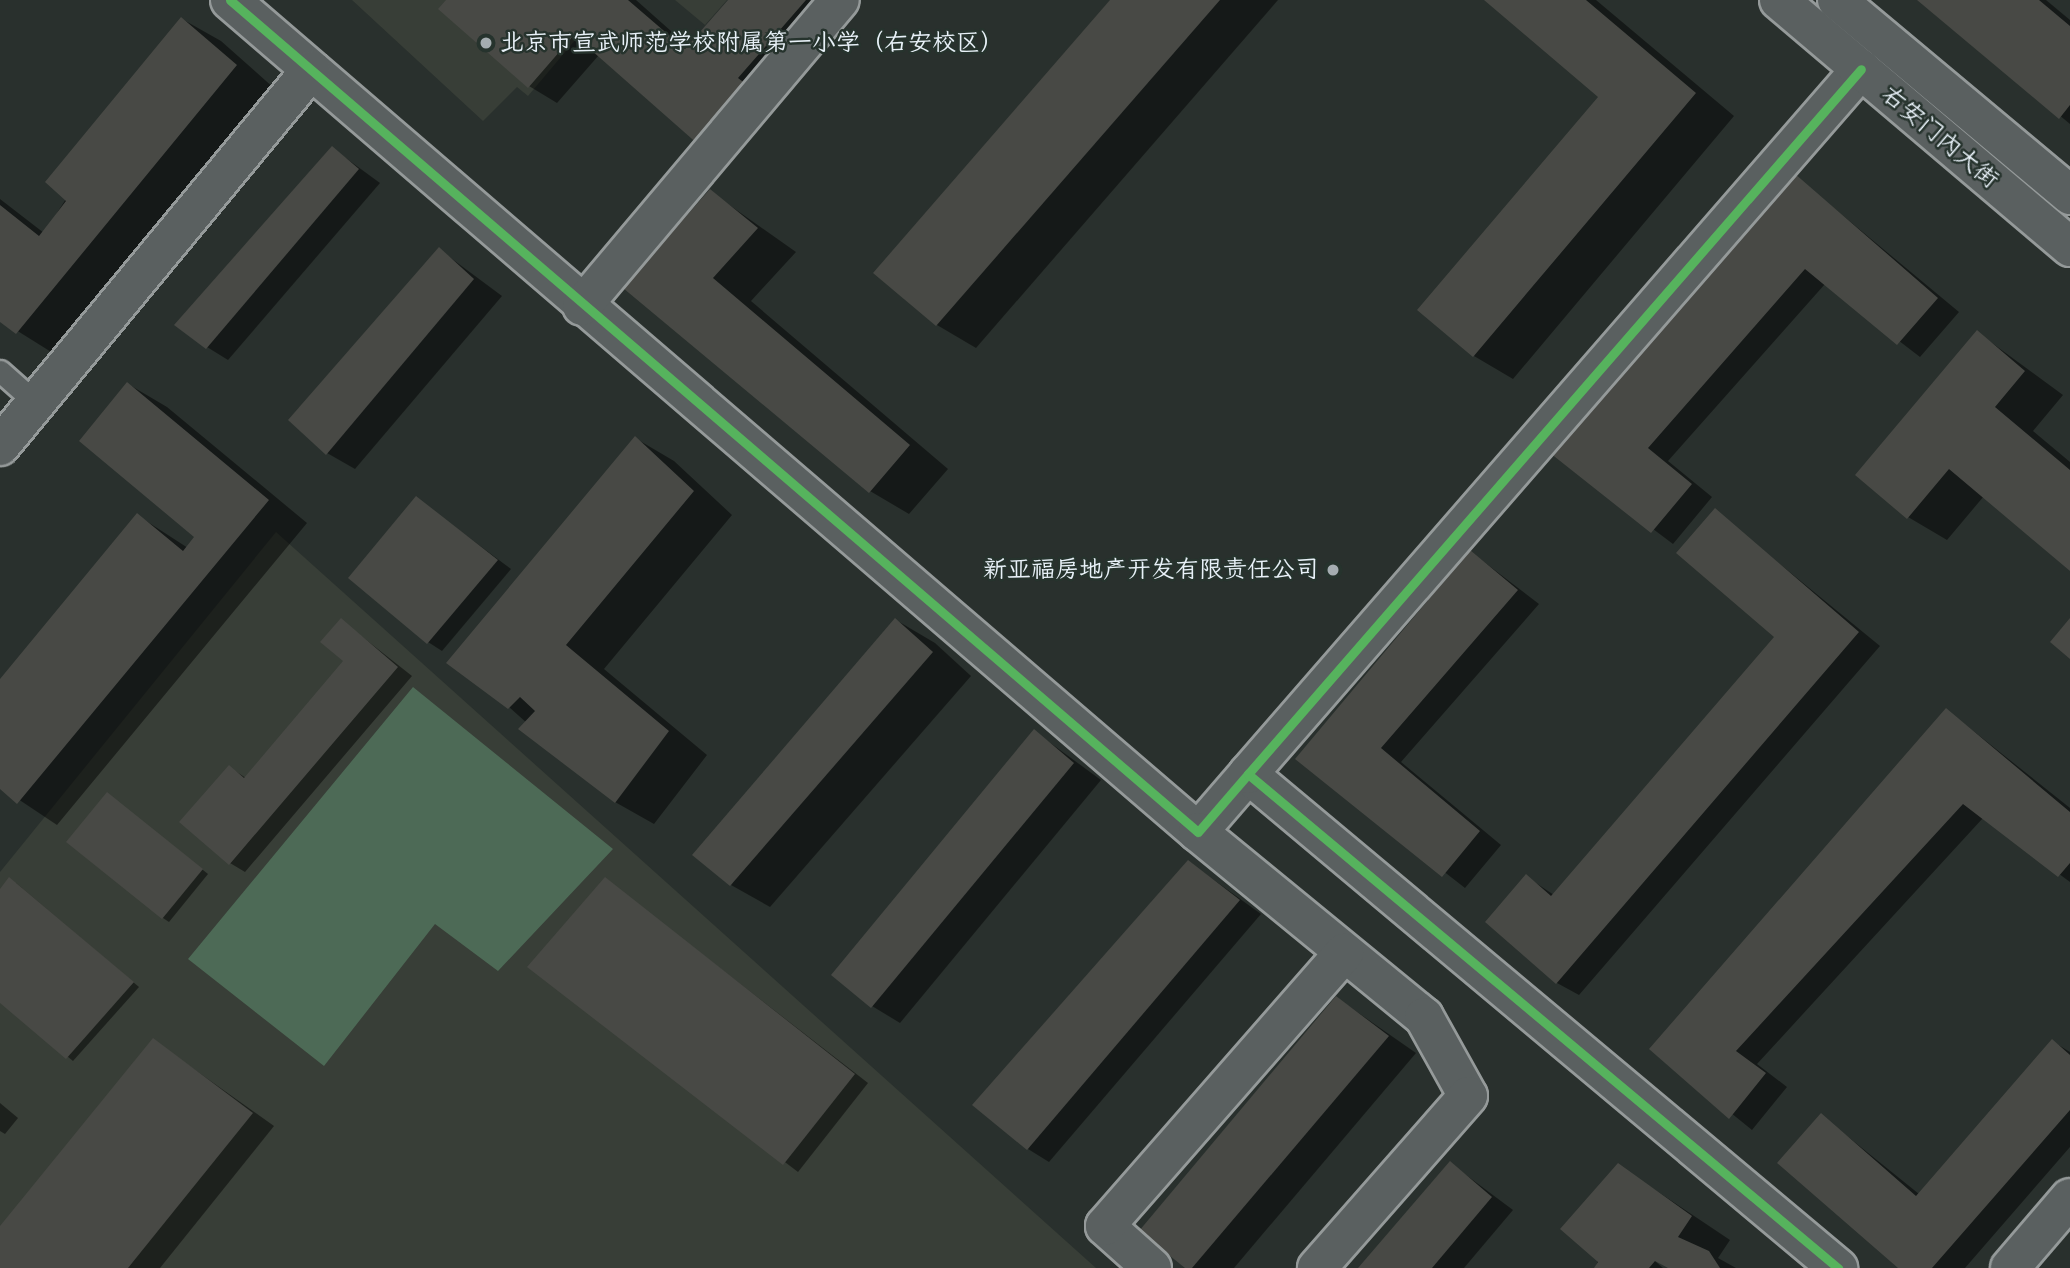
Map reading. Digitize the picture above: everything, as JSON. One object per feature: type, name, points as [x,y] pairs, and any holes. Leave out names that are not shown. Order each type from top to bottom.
[{"type":"street","points":[[582,306],[840,0]]},
{"type":"street","name":"右安门内大街","points":[[1779,0],[2070,247]]},
{"type":"street","name":"右安门内大街","points":[[1837,0],[2070,195]]},
{"type":"street","points":[[234,1],[582,306],[1198,832],[1424,1017],[1468,1096],[1317,1268]]},
{"type":"street","points":[[1198,832],[1861,69]]},
{"type":"street","points":[[0,446],[311,70]]},
{"type":"street","points":[[1248,774],[1838,1268]]},
{"type":"street","points":[[1152,1268],[1105,1226],[1345,953]]},
{"type":"street","points":[[2010,1268],[2070,1198]]},
{"type":"lane","points":[[0,372],[36,402]]},
{"type":"shaded area","name":"北京市宣武师范学校附属第一小学（右安校区）","points":[[352,0],[609,0],[528,96],[517,87],[483,121]]},
{"type":"shaded area","name":"北京市宣武师范学校附属第一小学（右安校区）","points":[[675,0],[727,0],[705,25]]},
{"type":"shaded area","points":[[276,532],[1096,1268],[0,1268],[0,872]]},
{"type":"green space","points":[[413,687],[613,849],[498,971],[435,924],[324,1066],[188,959]]},
{"type":"building","points":[[446,0],[628,0],[685,49],[728,0],[806,0],[738,78],[751,88],[700,146],[574,35],[528,88],[438,9]]},
{"type":"building","points":[[1110,0],[1220,0],[936,326],[873,273]]},
{"type":"building","points":[[1484,0],[1586,0],[1696,93],[1473,357],[1417,310],[1598,97]]},
{"type":"building","points":[[1917,0],[2039,0],[2070,26],[2070,105],[2059,119]]},
{"type":"building","points":[[181,17],[237,65],[16,334],[0,322],[0,205],[39,236],[66,201],[45,182]]},
{"type":"building","points":[[332,146],[359,169],[206,349],[174,325]]},
{"type":"building","points":[[1794,173],[1938,298],[1897,345],[1805,269],[1648,448],[1692,484],[1651,533],[1550,453]]},
{"type":"building","points":[[710,189],[758,228],[713,278],[910,445],[869,493],[623,288]]},
{"type":"building","points":[[439,247],[474,279],[326,455],[288,420]]},
{"type":"building","points":[[1977,330],[2025,371],[1995,407],[2070,470],[2070,571],[1949,469],[1907,519],[1855,475]]},
{"type":"building","points":[[127,382],[269,500],[17,804],[0,789],[0,679],[137,513],[183,551],[194,537],[79,441]]},
{"type":"building","points":[[635,436],[694,491],[566,645],[669,731],[615,803],[518,729],[535,711],[520,697],[508,709],[446,663]]},
{"type":"building","points":[[416,496],[498,560],[427,644],[348,578]]},
{"type":"building","points":[[1715,508],[1859,632],[1556,984],[1485,922],[1526,874],[1551,896],[1774,637],[1676,553]]},
{"type":"building","points":[[1470,550],[1518,590],[1381,748],[1480,831],[1442,877],[1295,759]]},
{"type":"building","points":[[341,618],[398,667],[229,865],[179,822],[229,765],[244,778],[343,661],[320,642]]},
{"type":"building","points":[[895,618],[933,652],[730,886],[692,855]]},
{"type":"building","points":[[2070,618],[2070,659],[2050,642]]},
{"type":"building","points":[[1946,708],[2070,812],[2070,863],[2058,877],[1963,804],[1736,1051],[1766,1073],[1729,1119],[1649,1049]]},
{"type":"building","points":[[1034,729],[1074,763],[871,1008],[831,975]]},
{"type":"building","points":[[107,792],[203,869],[162,919],[66,842]]},
{"type":"building","points":[[1188,860],[1240,900],[1027,1150],[972,1105]]},
{"type":"building","points":[[9,877],[134,982],[66,1059],[0,1003],[0,889]]},
{"type":"building","points":[[605,877],[855,1074],[783,1165],[527,967]]},
{"type":"building","points":[[1336,996],[1389,1036],[1192,1268],[1185,1268],[1139,1231]]},
{"type":"building","points":[[153,1038],[253,1113],[128,1268],[0,1268],[0,1226]]},
{"type":"building","points":[[2052,1039],[2070,1055],[2070,1110],[1932,1268],[1898,1268],[1777,1163],[1821,1113],[1916,1196]]},
{"type":"building","points":[[1450,1161],[1492,1197],[1432,1268],[1358,1268]]},
{"type":"building","points":[[1618,1163],[1692,1216],[1678,1237],[1709,1251],[1720,1268],[1668,1268],[1655,1261],[1649,1268],[1594,1268],[1598,1262],[1560,1229]]},
{"type":"cycle path","points":[[230,0],[1198,832],[1248,774],[1838,1268]]},
{"type":"cycle path","points":[[1248,774],[1861,69]]},
{"type":"place","name":"北京市宣武师范学校附属第一小学（右安校区）","points":[[486,43]]},
{"type":"place","name":"新亚福房地产开发有限责任公司","points":[[1333,570]]}]
